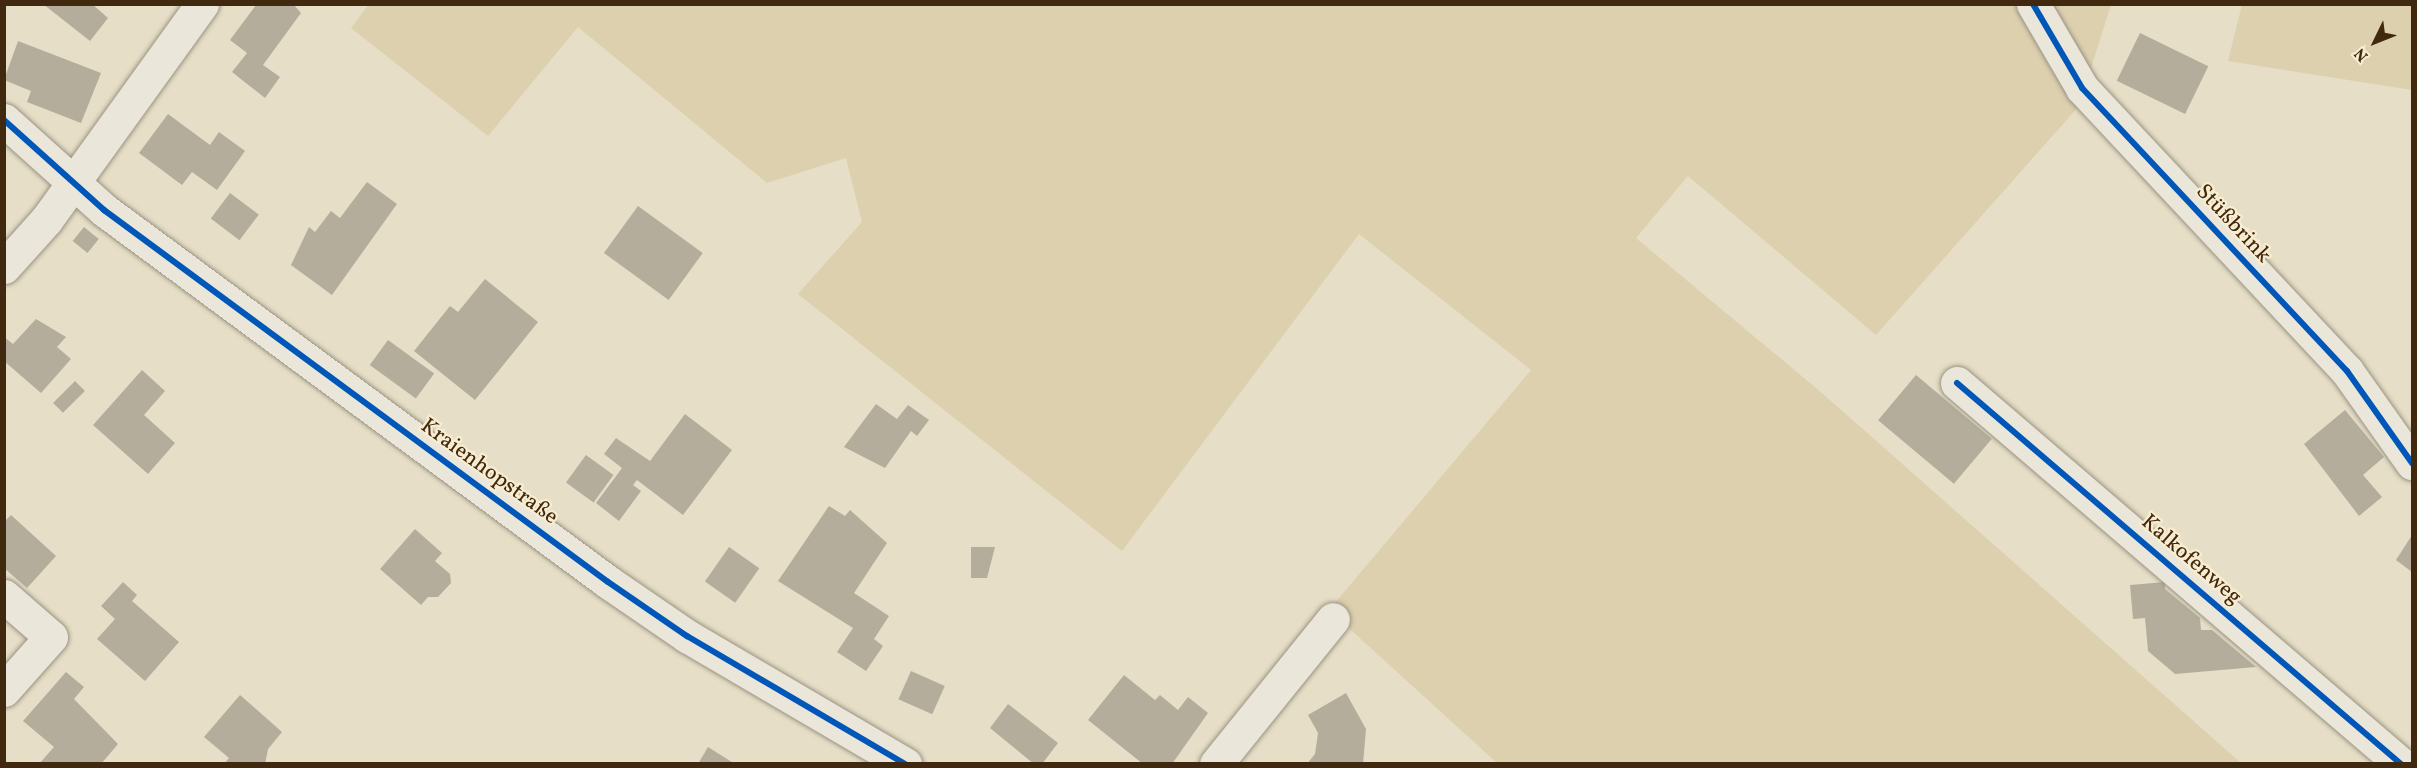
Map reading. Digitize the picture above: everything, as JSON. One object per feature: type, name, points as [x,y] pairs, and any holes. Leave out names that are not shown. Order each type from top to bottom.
[{"type":"street","points":[[4,267],[47,219],[70,182],[202,4]]},
{"type":"street","name":"Stüßbrink","points":[[2033,4],[2082,88],[2347,371],[2412,464]]},
{"type":"street","name":"Kraienhopstraße","points":[[4,120],[70,182],[608,582],[687,636],[905,764]]},
{"type":"street","name":"Kalkofenweg","points":[[1957,383],[2401,764]]},
{"type":"street","points":[[4,596],[51,637],[4,690]]},
{"type":"street","points":[[1215,764],[1333,619]]},
{"type":"shaded area","points":[[369,4],[2111,5],[2079,106],[1876,335],[1688,176],[1636,238],[1822,393],[2241,763],[1497,763],[1329,610],[1531,370],[1359,234],[1122,551],[798,294],[862,222],[846,158],[767,183],[578,27],[488,136],[351,28]]},
{"type":"shaded area","points":[[2242,5],[2412,5],[2412,90],[2228,61]]},
{"type":"building","points":[[43,4],[92,4],[108,18],[90,41]]},
{"type":"building","points":[[256,5],[294,5],[301,13],[263,65],[280,77],[265,98],[232,72],[247,53],[230,40]]},
{"type":"building","points":[[2140,33],[2208,66],[2185,114],[2117,81]]},
{"type":"building","points":[[18,41],[101,73],[81,123],[27,102],[31,91],[4,80]]},
{"type":"building","points":[[168,114],[210,145],[219,132],[245,151],[217,190],[192,172],[182,185],[139,153]]},
{"type":"building","points":[[367,182],[397,204],[332,295],[291,265],[309,227],[315,232],[331,211],[340,218]]},
{"type":"building","points":[[230,193],[259,215],[239,240],[211,219]]},
{"type":"building","points":[[638,206],[703,253],[669,300],[604,253]]},
{"type":"building","points":[[84,227],[99,239],[87,253],[73,241]]},
{"type":"building","points":[[485,279],[538,322],[475,400],[414,351],[450,306],[458,312]]},
{"type":"building","points":[[36,319],[66,337],[57,347],[71,359],[41,393],[4,361],[4,337],[13,344]]},
{"type":"building","points":[[388,340],[434,374],[416,399],[370,365]]},
{"type":"building","points":[[142,370],[165,391],[144,415],[175,443],[148,474],[93,425]]},
{"type":"building","points":[[1916,375],[1992,439],[1954,484],[1878,420]]},
{"type":"building","points":[[75,381],[85,391],[63,413],[53,403]]},
{"type":"building","points":[[876,404],[897,419],[908,405],[929,420],[917,436],[911,431],[885,468],[844,447]]},
{"type":"building","points":[[2345,410],[2384,457],[2363,475],[2382,497],[2359,516],[2304,444]]},
{"type":"building","points":[[685,414],[732,450],[683,515],[637,480],[633,485],[641,491],[619,521],[596,503],[622,468],[604,454],[616,438],[650,461]]},
{"type":"building","points":[[586,455],[614,475],[594,502],[566,483]]},
{"type":"building","points":[[829,506],[845,516],[850,510],[887,543],[854,593],[889,616],[874,639],[883,646],[866,671],[837,652],[853,628],[778,581]]},
{"type":"building","points":[[11,515],[56,556],[27,588],[4,568],[4,522]]},
{"type":"building","points":[[415,529],[442,553],[435,561],[450,574],[451,583],[438,597],[428,597],[421,605],[380,569]]},
{"type":"building","points":[[2412,535],[2412,572],[2396,560]]},
{"type":"building","points":[[729,547],[759,568],[735,603],[705,581]]},
{"type":"building","points":[[971,547],[995,547],[987,578],[971,578]]},
{"type":"building","points":[[123,582],[137,595],[132,601],[179,642],[145,681],[97,639],[115,619],[101,606]]},
{"type":"building","points":[[2165,582],[2165,589],[2200,618],[2201,630],[2212,630],[2256,667],[2175,674],[2148,651],[2145,618],[2133,619],[2130,585]]},
{"type":"building","points":[[911,671],[945,686],[932,714],[898,699]]},
{"type":"building","points":[[66,672],[84,687],[74,699],[118,744],[101,764],[39,764],[54,747],[23,721]]},
{"type":"building","points":[[1124,675],[1155,700],[1160,695],[1178,710],[1188,697],[1208,713],[1172,764],[1143,764],[1088,720]]},
{"type":"building","points":[[1346,693],[1366,729],[1363,764],[1307,764],[1315,754],[1318,733],[1308,715]]},
{"type":"building","points":[[240,695],[282,732],[268,749],[265,764],[224,764],[229,758],[204,737]]},
{"type":"building","points":[[1008,704],[1058,743],[1042,764],[1034,764],[990,728]]},
{"type":"building","points":[[708,747],[735,764],[698,764]]},
{"type":"cycle path","points":[[2033,4],[2082,88],[2347,371],[2412,463]]},
{"type":"cycle path","points":[[4,120],[104,210],[608,582],[687,636],[905,764]]},
{"type":"cycle path","points":[[1957,383],[2401,764]]}]
